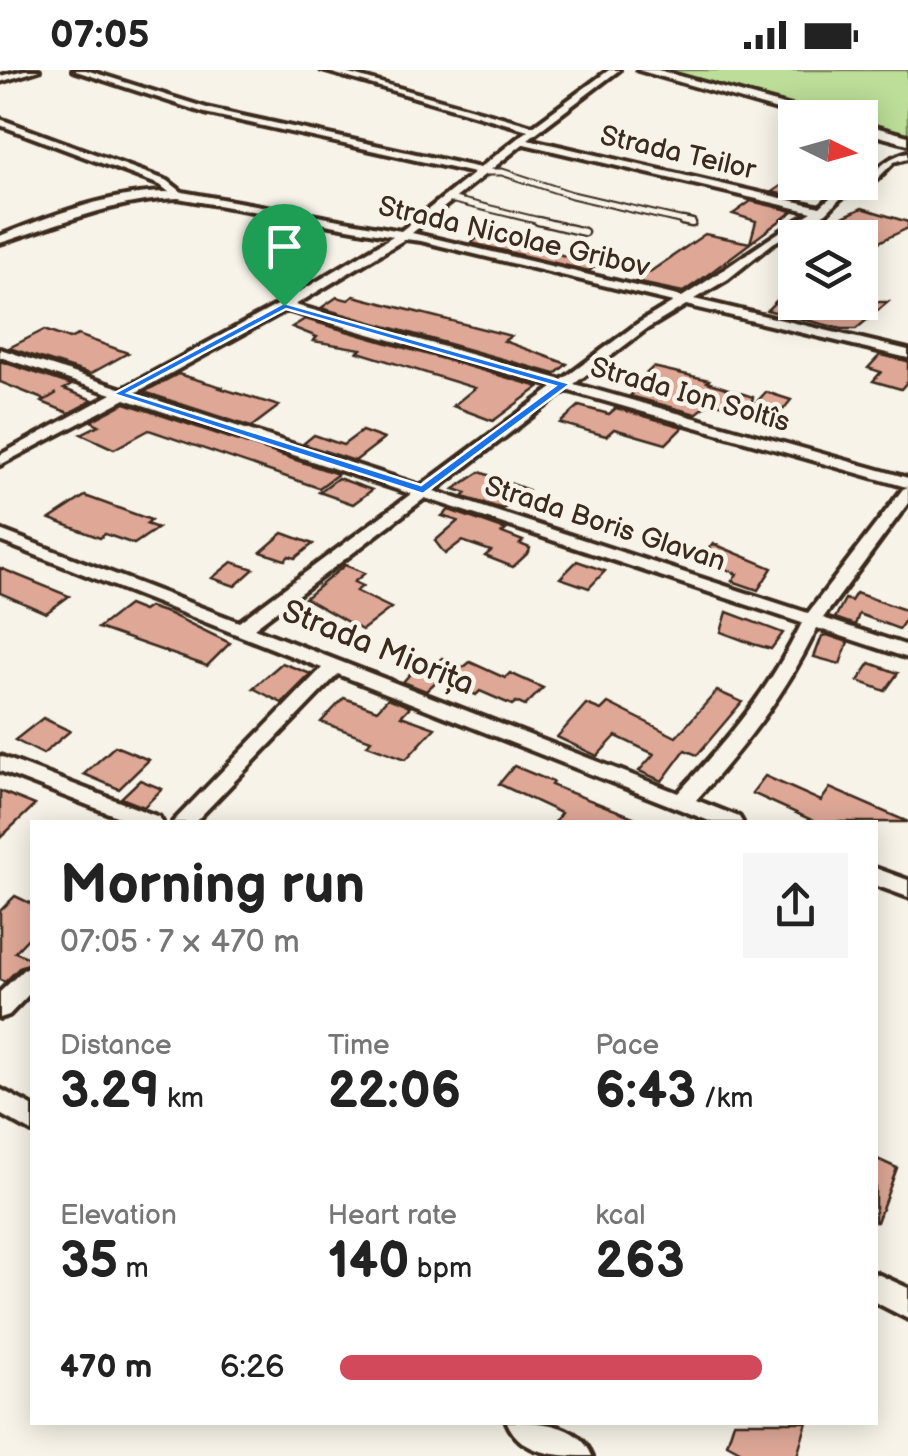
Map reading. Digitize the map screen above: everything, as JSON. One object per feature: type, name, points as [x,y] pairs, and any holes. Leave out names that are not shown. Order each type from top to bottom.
[{"type":"main road","points":[[644,70],[778,106]]},
{"type":"main road","points":[[878,132],[908,140]]},
{"type":"street","points":[[0,80],[35,70]]},
{"type":"street","points":[[77,70],[208,110],[484,172]]},
{"type":"street","points":[[326,70],[535,130]]},
{"type":"street","points":[[0,461],[284,306],[403,235],[615,70]]},
{"type":"street","name":"Strada Nicolae Gribov","points":[[0,122],[164,183],[179,195],[403,235],[908,354]]},
{"type":"street","name":"Strada Teilor","points":[[524,141],[822,211]]},
{"type":"street","points":[[242,628],[564,385],[770,241],[872,178],[892,160],[908,155]]},
{"type":"street","points":[[4,236],[149,194],[179,195]]},
{"type":"street","name":"Strada Ion Soltîs","points":[[284,306],[908,483]]},
{"type":"street","name":"Strada Boris Glavan","points":[[0,353],[908,652]]},
{"type":"street","points":[[682,804],[745,733],[788,670],[812,620],[908,492]]},
{"type":"street","name":"Strada Miorița","points":[[0,534],[726,820]]},
{"type":"street","points":[[184,820],[336,665]]},
{"type":"street","points":[[0,763],[147,820]]},
{"type":"street","points":[[878,877],[908,888]]},
{"type":"street","points":[[0,1008],[30,978]]},
{"type":"street","points":[[0,1100],[30,1119]]},
{"type":"street","points":[[878,1289],[908,1304]]},
{"type":"street","points":[[527,1425],[576,1456]]},
{"type":"lane","points":[[484,172],[502,172],[572,196],[692,223]]},
{"type":"lane","points":[[450,199],[584,232]]},
{"type":"green space","points":[[660,70],[908,70],[908,134],[878,126],[878,100],[778,100]]},
{"type":"building","points":[[751,201],[793,211],[778,220],[778,222],[702,279],[683,292],[635,282],[705,234],[750,243],[756,221],[733,214]]},
{"type":"building","points":[[862,208],[908,222],[908,228],[878,243],[878,220],[836,220]]},
{"type":"building","points":[[493,226],[529,233],[516,242],[597,265],[589,271],[471,243]]},
{"type":"building","points":[[354,296],[511,336],[504,341],[567,364],[555,374],[321,308],[337,297],[348,300]]},
{"type":"building","points":[[778,299],[778,313],[767,310]]},
{"type":"building","points":[[305,319],[539,387],[493,421],[453,406],[475,388],[358,352],[361,349],[313,341],[317,337],[292,327]]},
{"type":"building","points":[[806,320],[867,320],[856,329]]},
{"type":"building","points":[[44,330],[69,339],[78,335],[128,353],[90,374],[9,348]]},
{"type":"building","points":[[880,355],[908,361],[908,381],[901,389],[873,381],[881,372],[868,368]]},
{"type":"building","points":[[0,361],[72,385],[64,389],[93,400],[69,413],[42,402],[57,393],[45,400],[0,382]]},
{"type":"building","points":[[653,367],[709,380],[753,397],[750,409],[766,392],[791,400],[777,417],[711,402],[696,414],[630,396],[642,385],[636,383]]},
{"type":"building","points":[[178,374],[279,406],[251,427],[144,392]]},
{"type":"building","points":[[125,403],[338,474],[319,488],[149,430],[114,449],[81,434],[99,425],[91,421]]},
{"type":"building","points":[[579,406],[609,414],[616,408],[683,427],[666,444],[614,429],[606,436],[560,423]]},
{"type":"building","points":[[362,431],[384,439],[355,461],[303,444],[314,435],[343,445]]},
{"type":"building","points":[[480,472],[528,490],[503,509],[463,497],[467,493],[454,489]]},
{"type":"building","points":[[338,478],[372,490],[353,504],[319,492]]},
{"type":"building","points":[[85,496],[151,520],[146,524],[158,528],[134,544],[105,534],[100,538],[50,519]]},
{"type":"building","points":[[449,510],[506,530],[502,533],[523,541],[520,544],[530,548],[529,552],[513,567],[485,556],[491,551],[462,541],[445,554],[435,541],[458,521],[442,516]]},
{"type":"building","points":[[283,533],[313,544],[295,558],[289,556],[285,560],[261,552]]},
{"type":"building","points":[[714,544],[772,568],[758,590],[732,581],[737,574],[698,557]]},
{"type":"building","points":[[577,561],[605,571],[589,588],[560,578]]},
{"type":"building","points":[[232,562],[254,569],[235,586],[212,578]]},
{"type":"building","points":[[345,565],[365,573],[354,582],[363,586],[356,591],[391,608],[362,630],[305,598]]},
{"type":"building","points":[[0,568],[69,596],[46,613],[0,593]]},
{"type":"building","points":[[856,593],[908,611],[908,616],[899,629],[859,614],[855,625],[835,618],[845,599],[851,601]]},
{"type":"building","points":[[128,605],[170,614],[230,643],[207,666],[98,628]]},
{"type":"building","points":[[727,612],[783,633],[771,649],[721,632]]},
{"type":"building","points":[[822,636],[848,642],[840,664],[814,657]]},
{"type":"building","points":[[442,658],[464,667],[470,662],[505,678],[510,673],[543,688],[525,706],[516,702],[512,705],[480,691],[476,695],[440,678],[426,691],[403,682],[416,667],[427,671]]},
{"type":"building","points":[[282,663],[311,674],[282,703],[253,688]]},
{"type":"building","points":[[870,663],[898,673],[885,691],[858,681]]},
{"type":"building","points":[[717,691],[742,702],[697,755],[685,750],[662,781],[639,771],[654,754],[616,736],[597,756],[557,737],[586,704],[601,710],[608,703],[676,737]]},
{"type":"building","points":[[344,698],[377,710],[388,698],[410,707],[401,716],[435,728],[406,759],[367,745],[371,740],[321,722]]},
{"type":"building","points":[[43,718],[70,731],[43,754],[15,740]]},
{"type":"building","points":[[115,746],[149,760],[119,789],[84,774]]},
{"type":"building","points":[[514,766],[641,820],[556,820],[561,813],[499,784]]},
{"type":"building","points":[[765,776],[821,801],[830,788],[908,822],[812,820],[752,793]]},
{"type":"building","points":[[140,780],[162,789],[144,807],[121,798]]},
{"type":"building","points":[[0,791],[35,805],[0,838]]},
{"type":"building","points":[[15,896],[30,903],[30,936],[15,952],[30,958],[30,964],[21,966],[5,982],[0,980],[0,911]]},
{"type":"building","points":[[878,1159],[897,1168],[878,1219]]},
{"type":"building","points":[[733,1425],[806,1425],[797,1456],[749,1456],[727,1444]]},
{"type":"route","points":[[284,306],[564,385],[423,490],[118,394],[284,306]]}]
